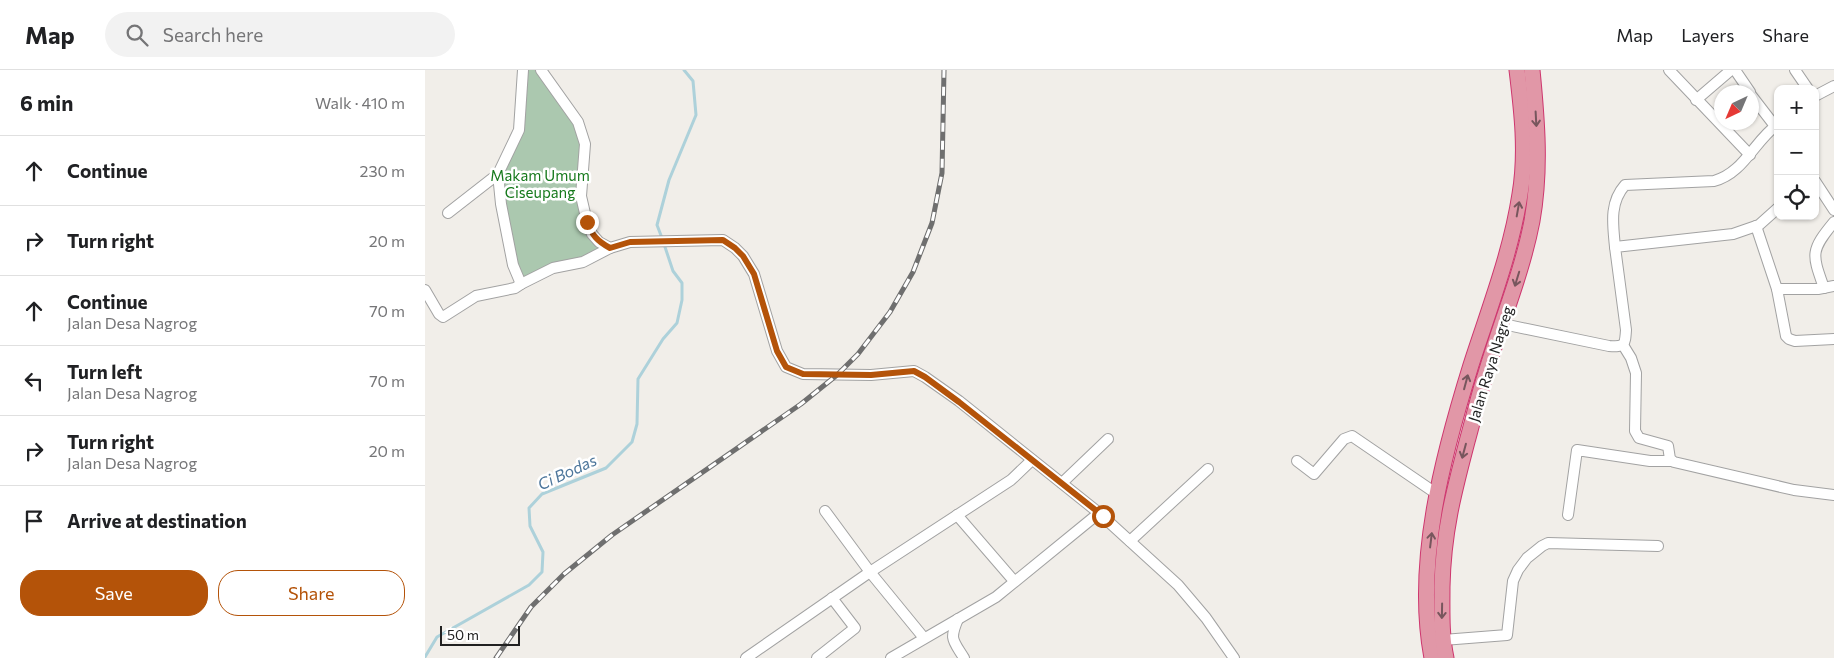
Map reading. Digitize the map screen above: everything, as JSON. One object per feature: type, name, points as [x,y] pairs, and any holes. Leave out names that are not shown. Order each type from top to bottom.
[{"type":"highway","name":"Jalan Raya Nagreg","points":[[1431,658],[1426,614],[1437,494],[1471,366],[1497,288],[1515,220],[1524,162],[1521,100],[1517,70]]},
{"type":"highway","name":"Jalan Raya Nagreg","points":[[1446,658],[1443,640],[1442,567],[1451,502],[1486,372],[1519,271],[1537,190],[1539,164],[1532,70]]},
{"type":"street","points":[[448,213],[498,174],[519,130],[523,70]]},
{"type":"street","points":[[541,70],[578,122],[585,144],[581,196],[587,222],[592,234],[599,242],[610,248]]},
{"type":"street","points":[[1669,70],[1750,155]]},
{"type":"street","points":[[1697,100],[1733,70],[1744,85]]},
{"type":"street","points":[[1795,70],[1804,85]]},
{"type":"street","points":[[1819,94],[1834,86]]},
{"type":"street","points":[[1759,104],[1774,122]]},
{"type":"street","points":[[1623,345],[1626,330],[1612,218],[1615,202],[1625,185],[1714,181],[1729,175],[1774,129]]},
{"type":"street","points":[[498,174],[501,204],[513,266],[521,284]]},
{"type":"street","points":[[1819,187],[1834,210]]},
{"type":"street","points":[[1615,247],[1733,234],[1756,226],[1774,212]]},
{"type":"street","points":[[1777,289],[1829,287],[1814,260],[1817,245],[1834,222]]},
{"type":"street","points":[[1756,226],[1777,289],[1786,336],[1795,341],[1834,339]]},
{"type":"street","points":[[425,290],[439,314],[443,317],[476,296],[515,288],[553,268],[583,262],[610,248],[630,242],[723,240],[743,256],[754,274],[777,351],[786,367],[803,374],[871,375],[914,371],[925,377],[1062,483],[1130,541],[1178,585],[1206,618],[1233,658]]},
{"type":"street","points":[[1503,324],[1609,346],[1623,345]]},
{"type":"street","points":[[1623,345],[1631,358],[1636,373],[1636,435],[1639,438],[1668,446],[1672,461]]},
{"type":"street","points":[[1297,461],[1314,474],[1344,439],[1352,436],[1437,494]]},
{"type":"street","points":[[1062,483],[1108,439]]},
{"type":"street","points":[[1568,516],[1577,450],[1651,461],[1672,461],[1794,490],[1834,494]]},
{"type":"street","points":[[746,658],[870,572],[1011,480],[1032,460]]},
{"type":"street","points":[[1130,541],[1208,469]]},
{"type":"street","points":[[825,511],[870,572],[924,638]]},
{"type":"street","points":[[891,658],[996,596],[1099,513]]},
{"type":"street","points":[[957,515],[1014,581]]},
{"type":"street","points":[[1443,640],[1507,635],[1513,581],[1527,558],[1548,543],[1657,546]]},
{"type":"street","points":[[817,658],[855,628],[832,598]]},
{"type":"street","points":[[958,619],[953,631],[953,638],[964,658]]},
{"type":"green space","name":"Makam Umum Ciseupang","points":[[523,70],[541,70],[578,122],[585,144],[581,195],[587,222],[610,248],[521,284],[513,265],[500,167],[512,147]]},
{"type":"waterway","name":"Ci Bodas","points":[[662,238],[657,225],[669,180],[696,115],[693,81],[684,70]]},
{"type":"waterway","name":"Ci Bodas","points":[[425,657],[437,637],[529,585],[542,572],[543,552],[530,526],[529,508],[542,494],[606,468],[632,442],[637,424],[638,379],[663,339],[677,323],[682,300],[682,283],[673,271],[664,244]]},
{"type":"railway","points":[[496,658],[531,607],[564,574],[612,535],[801,404],[837,375],[858,354],[890,312],[913,272],[932,223],[942,173],[944,70]]},
{"type":"route","points":[[587,222],[592,234],[599,242],[610,248],[630,242],[723,240],[743,256],[754,274],[777,351],[786,367],[803,374],[871,375],[914,371],[959,402],[1103,516]]}]
